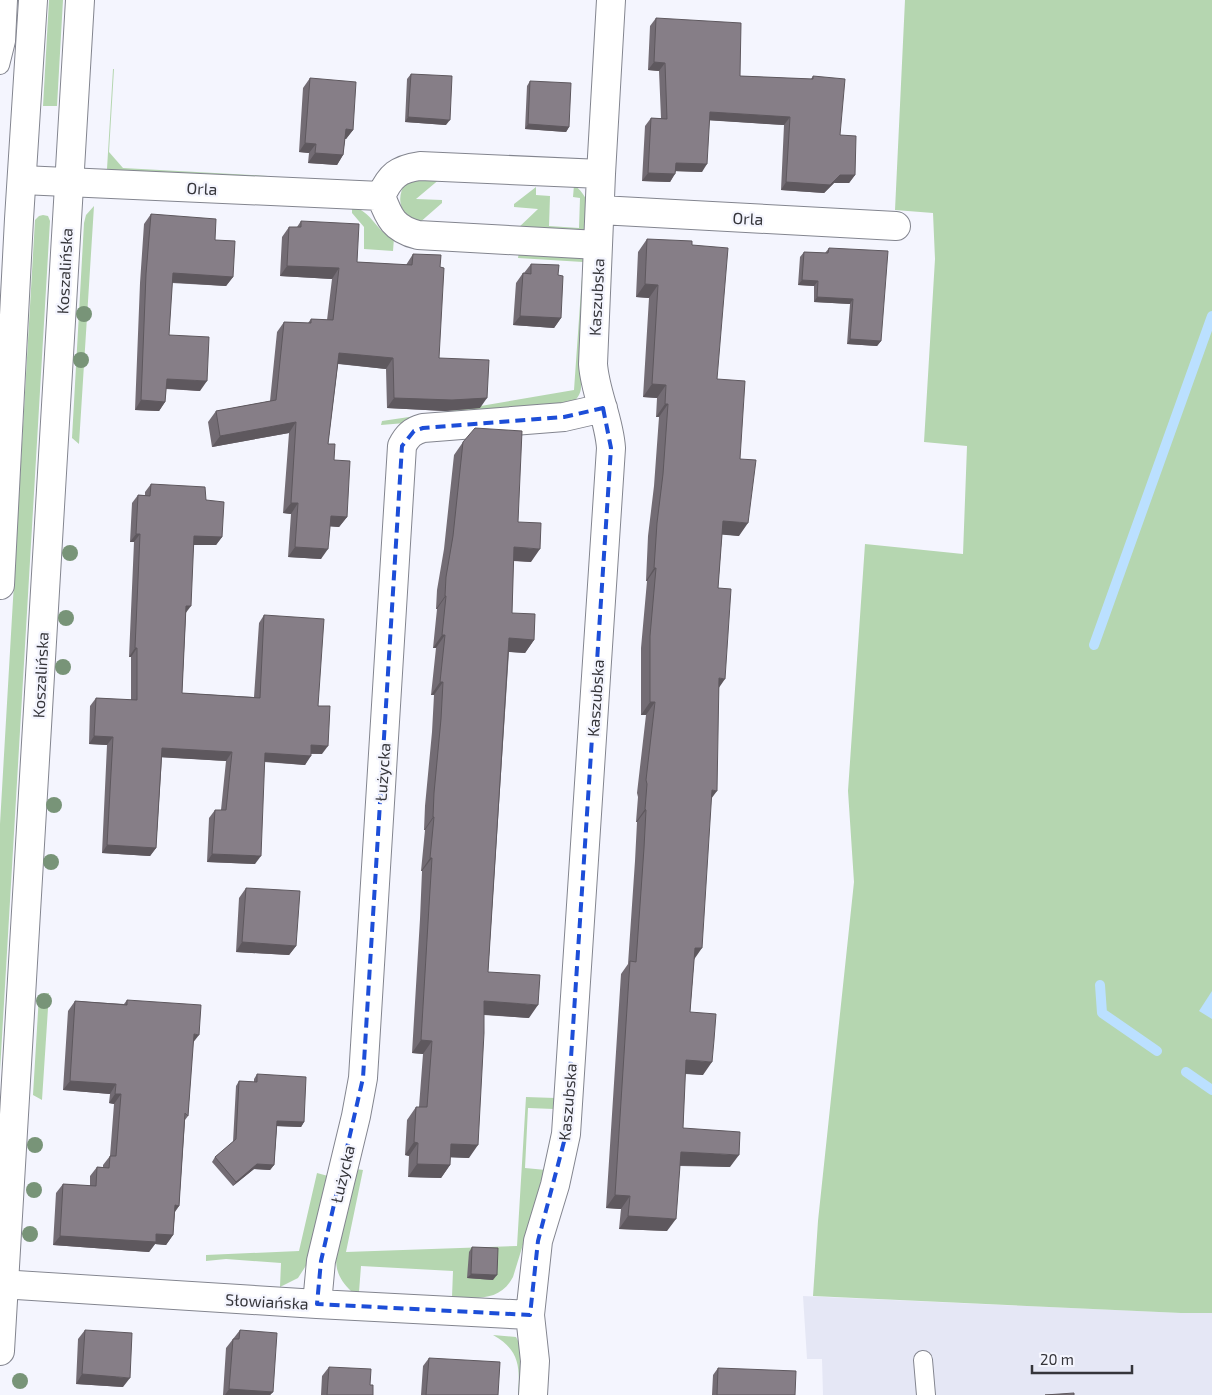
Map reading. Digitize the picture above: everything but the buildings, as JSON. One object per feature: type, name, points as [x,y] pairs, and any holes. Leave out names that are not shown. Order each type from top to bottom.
[{"type":"street","points":[[0,584],[33,0]]},
{"type":"street","name":"Koszalińska","points":[[0,1351],[1,1285],[80,0]]},
{"type":"street","name":"Kaszubska","points":[[533,1395],[534,1361],[530,1314],[538,1241],[555,1185],[566,1134],[611,448],[610,430],[592,364],[611,0]]},
{"type":"street","points":[[598,245],[407,232],[395,224],[387,214],[382,196],[388,181],[398,172],[420,166],[601,174]]},
{"type":"street","name":"Orla","points":[[22,180],[382,196]]},
{"type":"street","name":"Orla","points":[[600,210],[896,226]]},
{"type":"street","name":"Łużycka","points":[[318,1304],[321,1262],[356,1116],[363,1078],[402,446],[406,438],[414,431],[424,428],[564,417],[603,408]]},
{"type":"street","name":"Słowiańska","points":[[1,1285],[318,1304],[530,1314]]},
{"type":"lane","points":[[0,65],[6,41],[8,0]]},
{"type":"lane","points":[[923,1360],[926,1395]]},
{"type":"highlighted area","points":[[603,408],[611,448],[566,1134],[538,1241],[530,1315],[317,1304],[321,1261],[363,1078],[402,446],[414,431],[423,428],[564,417]]},
{"type":"shaded area","points":[[803,1296],[1212,1313],[1212,1395],[823,1395],[822,1359],[807,1359]]},
{"type":"green space","points":[[49,0],[63,0],[57,106],[43,106]]},
{"type":"green space","points":[[905,0],[1212,0],[1212,1313],[813,1296],[818,1221],[854,882],[848,791],[865,544],[963,554],[967,446],[924,442],[935,259],[933,213],[895,210]]},
{"type":"green space","points":[[113,69],[109,152],[123,168],[268,176],[267,179],[112,171],[107,169]]},
{"type":"green space","points":[[441,178],[416,199],[442,200],[442,203],[418,224],[403,211],[401,206],[401,194],[406,181]]},
{"type":"green space","points":[[574,185],[584,195],[590,216],[585,228],[579,233],[516,230],[538,209],[514,207],[514,204],[536,187],[536,195],[550,196],[549,226],[579,228],[580,198],[573,197]]},
{"type":"green space","points":[[94,206],[79,444],[72,438],[84,223],[86,215]]},
{"type":"green space","points":[[352,207],[364,212],[383,231],[394,238],[393,251],[364,249],[364,227],[352,213]]},
{"type":"green space","points":[[43,215],[48,216],[50,221],[0,1071],[0,824],[35,220]]},
{"type":"green space","points":[[519,252],[580,256],[586,259],[580,368],[581,388],[578,397],[562,410],[381,425],[382,421],[574,390],[583,262],[518,258]]},
{"type":"green space","points":[[49,993],[42,1100],[33,1095],[39,995]]},
{"type":"green space","points":[[526,1097],[555,1098],[554,1109],[528,1108],[525,1168],[546,1170],[513,1277],[508,1285],[494,1295],[487,1297],[452,1297],[453,1271],[361,1266],[359,1292],[351,1291],[344,1284],[340,1276],[336,1258],[356,1169],[363,1170],[346,1252],[517,1246]]},
{"type":"green space","points":[[317,1173],[328,1176],[309,1261],[298,1278],[280,1287],[281,1263],[226,1259],[206,1261],[206,1255],[299,1251]]},
{"type":"green space","points":[[493,1335],[516,1337],[523,1358],[523,1395],[518,1395],[519,1376],[513,1353],[509,1347]]},
{"type":"water","points":[[1212,991],[1212,1019],[1199,1011]]},
{"type":"waterway","points":[[1094,645],[1212,316]]},
{"type":"waterway","points":[[1100,985],[1102,1013],[1157,1051]]},
{"type":"waterway","points":[[1186,1072],[1212,1090]]}]
